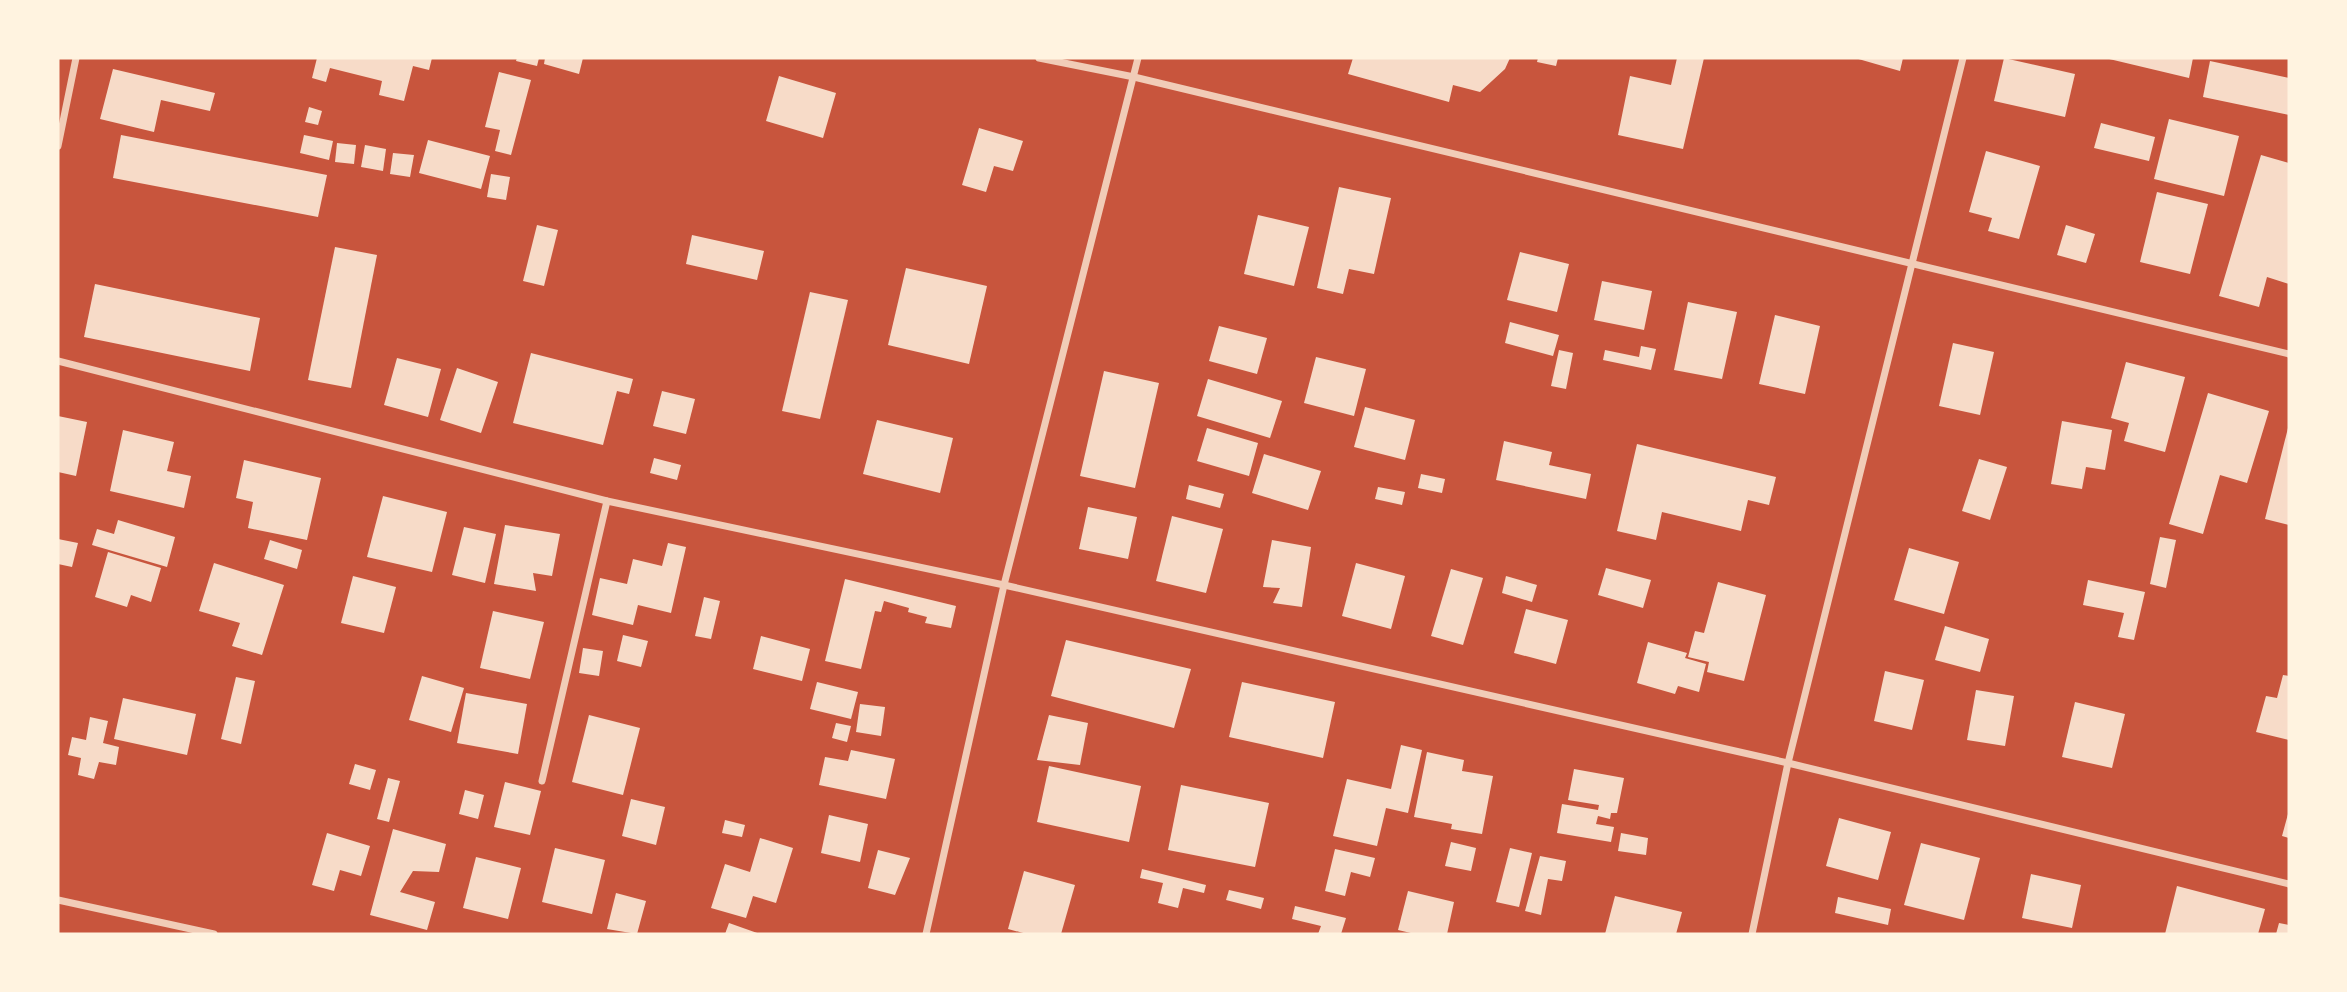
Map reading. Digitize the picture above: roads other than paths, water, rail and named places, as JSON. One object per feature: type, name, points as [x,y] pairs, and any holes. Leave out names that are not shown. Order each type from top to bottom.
[{"type":"street","points":[[58,146],[76,58]]},
{"type":"street","points":[[1039,58],[1134,77],[2289,354]]},
{"type":"street","points":[[926,934],[1004,585],[1138,58]]},
{"type":"street","points":[[1752,934],[1788,763],[1963,58]]},
{"type":"street","points":[[58,361],[607,501],[1004,585],[1788,763],[2289,884]]},
{"type":"street","points":[[542,781],[607,501]]},
{"type":"street","points":[[58,900],[214,934]]}]
